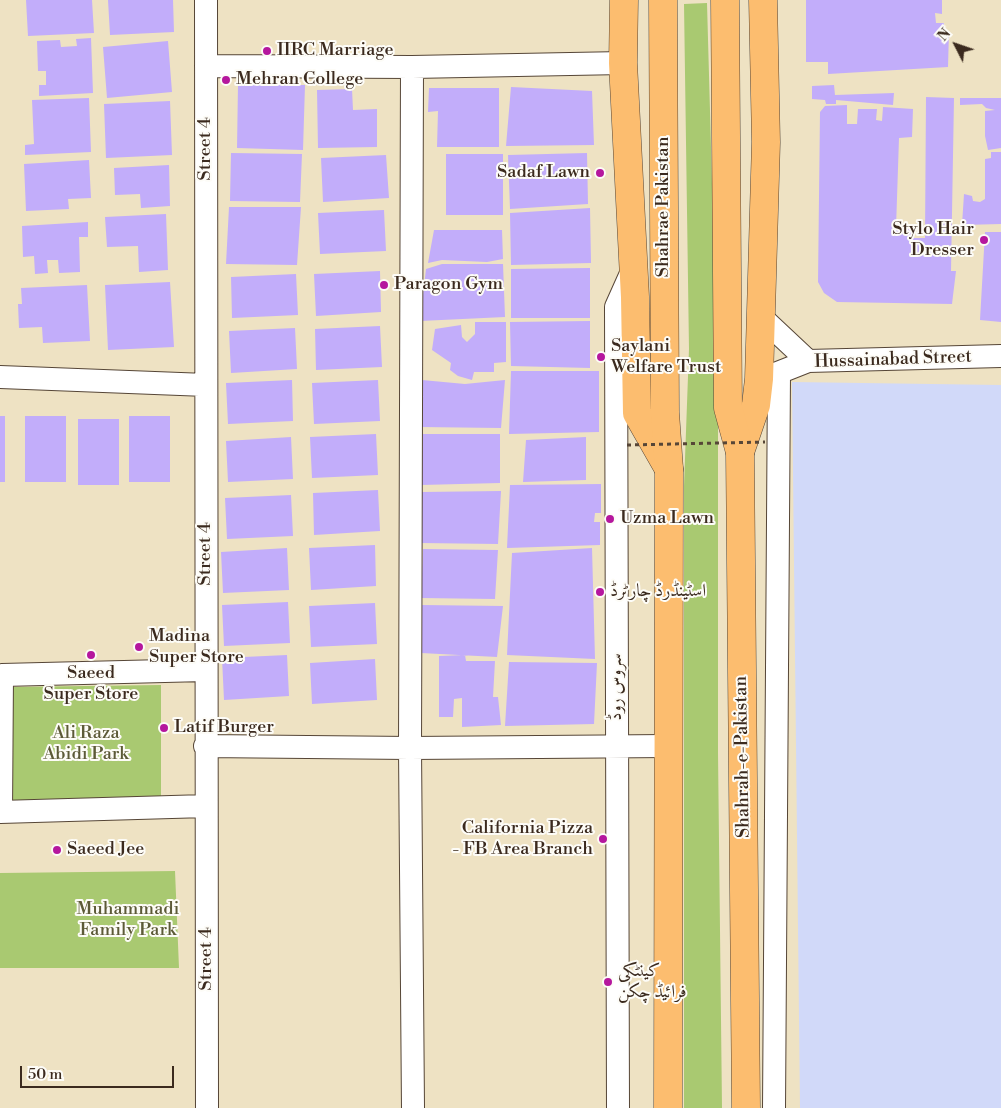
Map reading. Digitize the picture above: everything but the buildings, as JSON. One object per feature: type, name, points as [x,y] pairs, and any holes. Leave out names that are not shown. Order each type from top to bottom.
[{"type":"main road","points":[[624,0],[623,63],[633,269],[637,413],[669,469],[668,1108]]},
{"type":"main road","name":"Shahrae Pakistan","points":[[663,0],[665,413],[669,469]]},
{"type":"main road","name":"Shahrah-e-Pakistan","points":[[725,0],[728,408],[740,452],[746,1108]]},
{"type":"main road","points":[[740,452],[756,405],[769,377],[759,315],[766,142],[764,0]]},
{"type":"street","name":"Street 4","points":[[206,0],[205,670],[207,1108]]},
{"type":"street","points":[[206,66],[412,67],[623,63]]},
{"type":"street","points":[[412,67],[410,748],[413,1108]]},
{"type":"street","name":"سروس روڈ","points":[[618,1108],[616,307],[633,269]]},
{"type":"street","points":[[759,315],[808,361]]},
{"type":"street","name":"Hussainabad Street","points":[[769,377],[808,361],[1001,356]]},
{"type":"street","points":[[0,377],[206,384]]},
{"type":"street","points":[[769,377],[774,1108]]},
{"type":"street","points":[[205,670],[2,675],[0,812],[206,806]]},
{"type":"street","points":[[206,746],[410,748],[668,746]]},
{"type":"path","points":[[627,445],[765,442]]},
{"type":"shaded area","points":[[792,382],[1001,385],[1001,1108],[800,1108]]},
{"type":"green space","points":[[707,3],[718,399],[718,753],[722,1108],[684,1108],[684,486],[689,349],[684,4]]},
{"type":"green space","name":"Ali Raza Abidi Park","points":[[161,685],[161,801],[11,803],[10,687]]},
{"type":"green space","name":"Muhammadi Family Park","points":[[175,871],[179,968],[0,968],[0,873]]},
{"type":"place","name":"IIRC Marriage","points":[[267,51]]},
{"type":"place","name":"Mehran College","points":[[226,80]]},
{"type":"place","name":"Sadaf Lawn","points":[[600,173]]},
{"type":"place","name":"Stylo Hair Dresser","points":[[984,240]]},
{"type":"place","name":"Paragon Gym","points":[[384,285]]},
{"type":"place","name":"Saylani Welfare Trust","points":[[601,357]]},
{"type":"place","name":"Uzma Lawn","points":[[610,519]]},
{"type":"place","name":"اسٹینڈرڈ چارٹرڈ","points":[[600,592]]},
{"type":"place","name":"Madina Super Store","points":[[139,647]]},
{"type":"place","name":"Saeed Super Store","points":[[91,655]]},
{"type":"place","name":"Latif Burger","points":[[164,728]]},
{"type":"place","name":"California Pizza - FB Area Branch","points":[[603,839]]},
{"type":"place","name":"Saeed Jee","points":[[57,850]]},
{"type":"place","name":"کینٹکی فرائیڈ چکن","points":[[608,982]]}]
